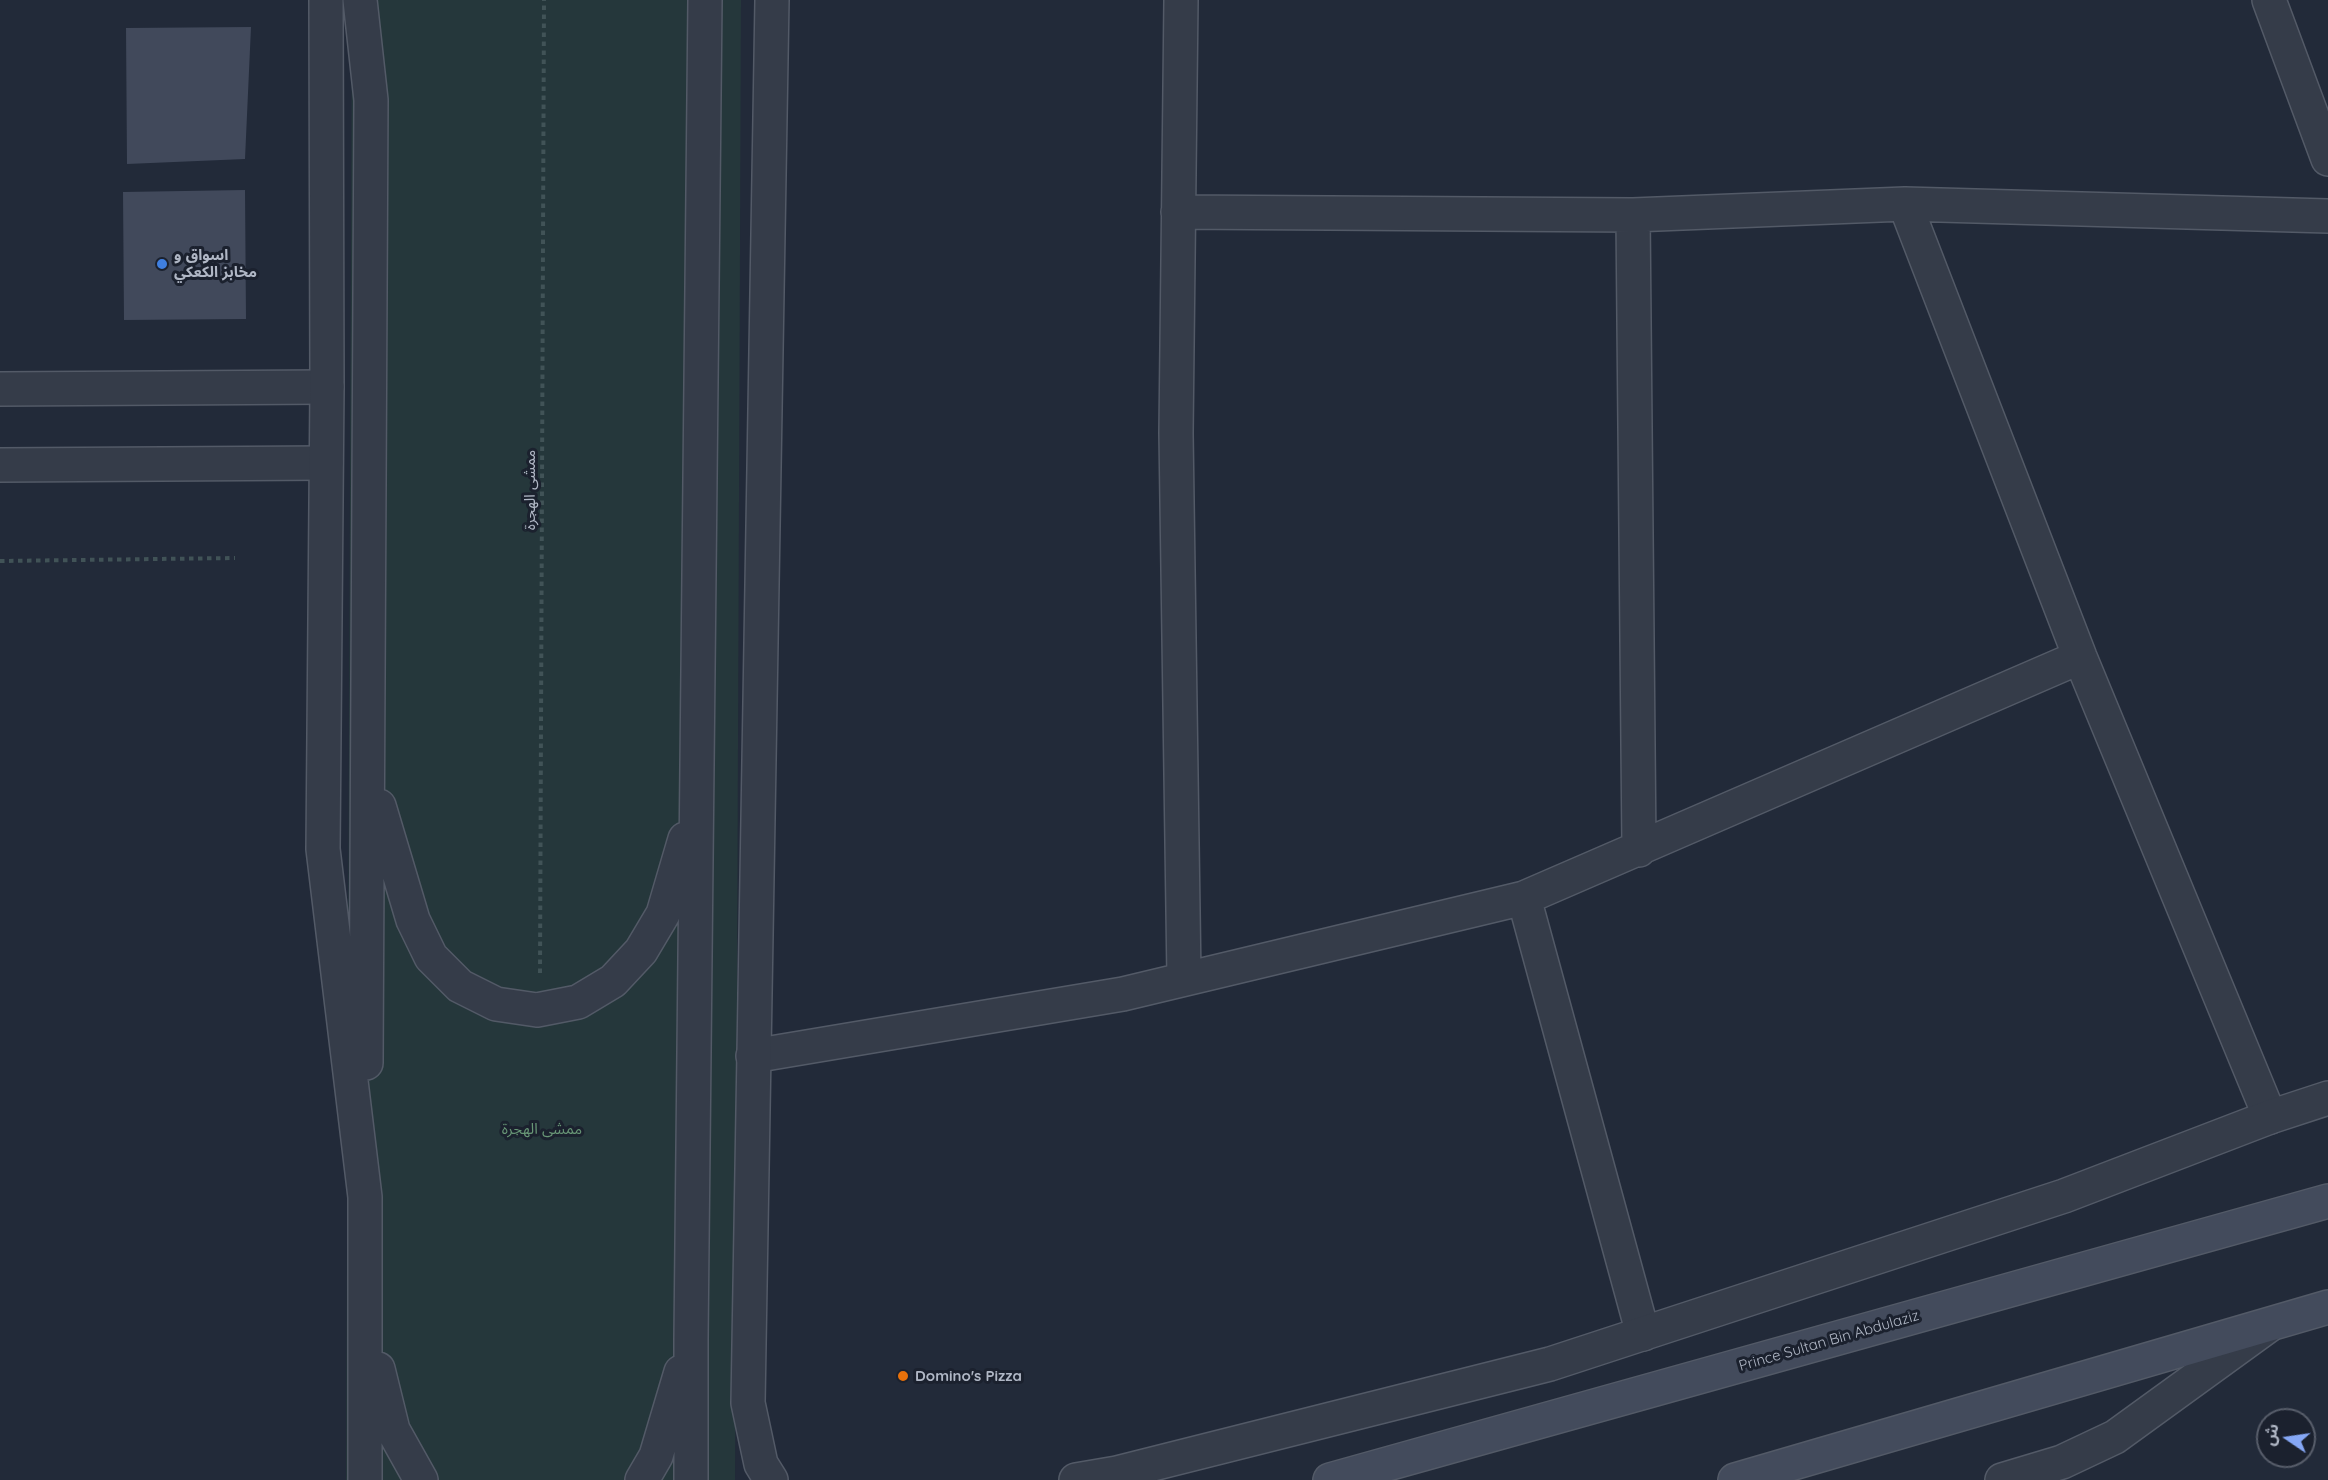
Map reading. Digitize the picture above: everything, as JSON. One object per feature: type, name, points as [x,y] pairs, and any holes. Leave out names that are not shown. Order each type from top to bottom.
[{"type":"main road","name":"Prince Sultan Bin Abdulaziz","points":[[1330,1480],[2328,1201]]},
{"type":"main road","points":[[1735,1480],[2328,1307]]},
{"type":"street","points":[[326,0],[327,387],[323,849],[365,1197]]},
{"type":"street","points":[[360,0],[371,100],[365,1480]]},
{"type":"street","points":[[691,1480],[690,1339],[705,0]]},
{"type":"street","points":[[771,1480],[761,1464],[748,1403],[772,0]]},
{"type":"street","points":[[1181,0],[1176,433],[1184,979]]},
{"type":"street","points":[[2269,0],[2328,159]]},
{"type":"street","points":[[1178,212],[1633,215],[1905,204],[2328,216]]},
{"type":"street","points":[[1905,204],[2080,657],[2270,1117]]},
{"type":"street","points":[[1633,215],[1639,850]]},
{"type":"street","points":[[0,389],[327,387]]},
{"type":"street","points":[[0,465],[326,463]]},
{"type":"street","points":[[753,1056],[1123,994],[1524,898],[2080,657]]},
{"type":"street","points":[[369,772],[413,920],[431,957],[460,986],[496,1004],[537,1010],[578,1002],[613,981],[640,951],[663,914],[696,801]]},
{"type":"street","points":[[1524,898],[1643,1334]]},
{"type":"street","points":[[1076,1480],[1117,1473],[1551,1364],[2064,1196],[2270,1117],[2328,1098]]},
{"type":"street","points":[[2002,1480],[2064,1471],[2115,1437],[2272,1323]]},
{"type":"street","points":[[367,1324],[393,1430],[421,1480]]},
{"type":"street","points":[[642,1480],[656,1456],[690,1339]]},
{"type":"path","name":"ممشى الهجرة","points":[[540,980],[544,0]]},
{"type":"path","points":[[0,561],[235,558]]},
{"type":"green space","name":"ممشى الهجرة","points":[[352,0],[741,0],[735,1480],[346,1480]]},
{"type":"building","points":[[251,27],[245,159],[127,164],[126,28]]},
{"type":"building","points":[[245,190],[246,319],[124,320],[123,192]]},
{"type":"place","name":"اسواق و مخابز الكعكي","points":[[162,264]]},
{"type":"place","name":"Domino's Pizza","points":[[903,1376]]}]
